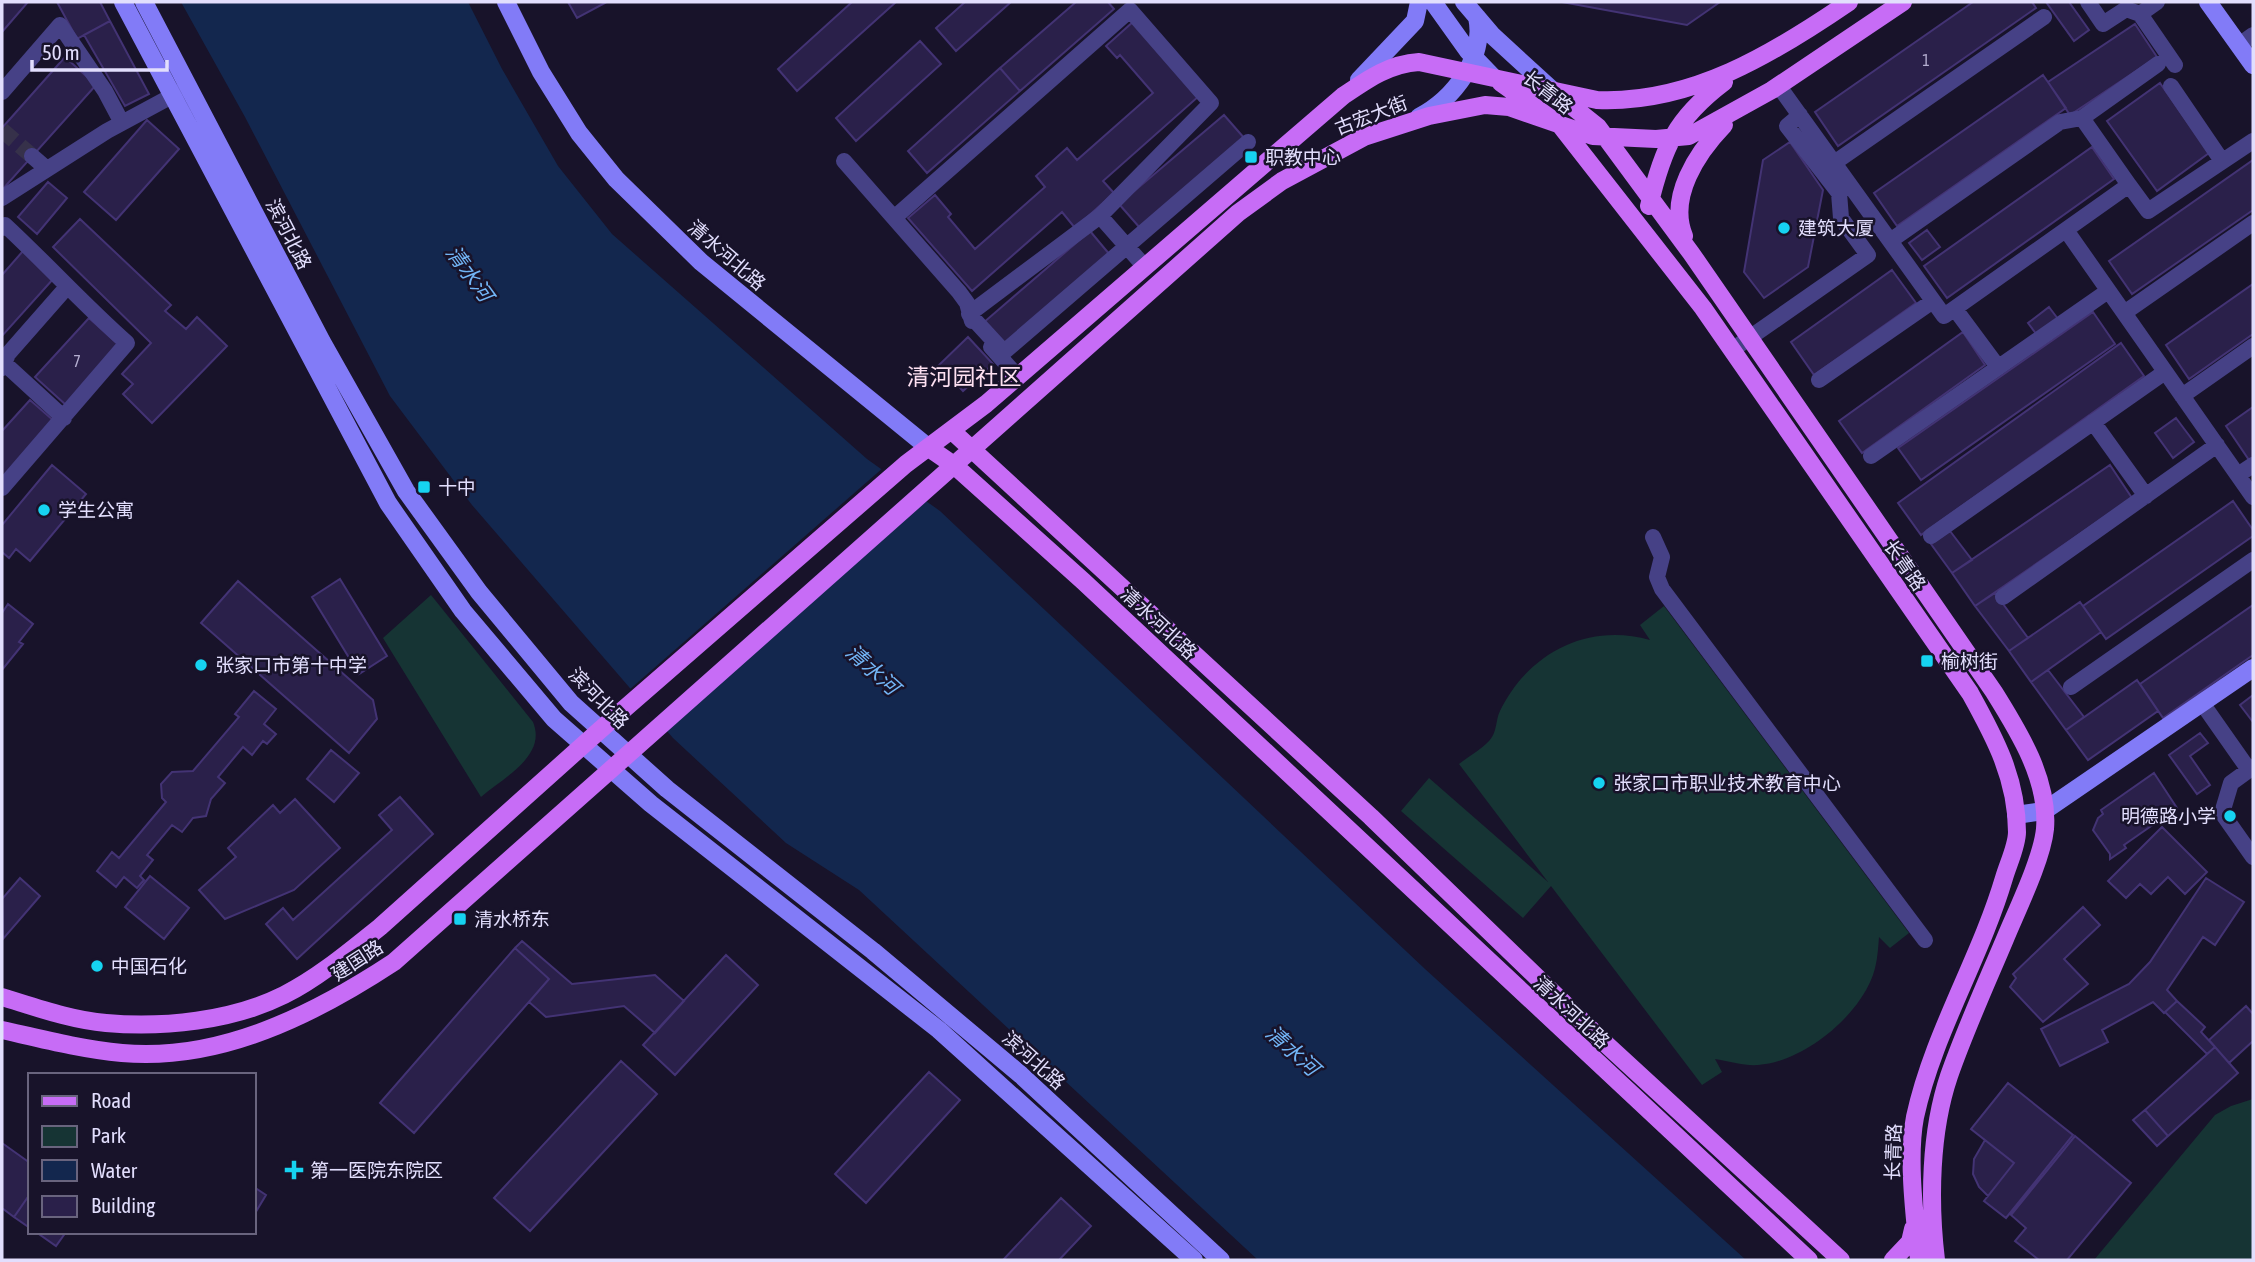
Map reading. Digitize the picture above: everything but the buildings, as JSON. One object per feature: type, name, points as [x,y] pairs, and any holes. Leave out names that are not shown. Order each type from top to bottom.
[{"type":"main road","name":"滨河北路","points":[[123,2],[388,503],[463,611],[554,719],[608,769],[939,1030],[1194,1260]]},
{"type":"main road","name":"滨河北路","points":[[144,2],[322,342],[406,491],[479,592],[571,703],[625,754],[951,1015],[1021,1075],[1221,1260]]},
{"type":"main road","name":"清水河北路","points":[[506,2],[541,72],[579,133],[616,179],[701,262],[929,448],[955,466],[1093,590],[1809,1260]]},
{"type":"main road","points":[[1343,96],[1382,59],[1415,21],[1419,2]]},
{"type":"main road","points":[[1433,2],[1469,63]]},
{"type":"main road","name":"长青路","points":[[1464,2],[1493,36],[1552,90],[1598,127],[1606,137],[1750,337],[2021,735],[2036,773],[2045,811],[2045,831],[2027,885],[1949,1077],[1936,1131],[1936,1260]]},
{"type":"main road","name":"古宏大街","points":[[636,699],[906,464],[953,431],[1018,377],[1343,96],[1399,63],[1469,63],[1493,76],[1597,100],[1623,101],[1701,85],[1741,69],[1849,2]]},
{"type":"main road","name":"古宏大街","points":[[659,725],[1245,207],[1324,156],[1364,137],[1406,123],[1485,106],[1508,107],[1606,137],[1689,136],[1779,85],[1903,2]]},
{"type":"main road","points":[[2208,2],[2246,40],[2253,65]]},
{"type":"main road","points":[[1406,123],[1445,100],[1456,88],[1480,33],[1477,18]]},
{"type":"main road","points":[[1662,255],[1651,232],[1648,213],[1660,161],[1677,124],[1695,103],[1741,69]]},
{"type":"main road","name":"长青路","points":[[1493,76],[1560,125],[1662,255],[1732,349],[1970,693],[2001,747],[2013,790],[2017,835],[1998,898],[1933,1058],[1915,1119],[1915,1222],[1919,1260]]},
{"type":"main road","points":[[1691,253],[1679,225],[1678,207],[1705,145],[1739,109]]},
{"type":"main road","name":"清水河北路","points":[[953,431],[1371,817],[1605,1043],[1841,1260]]},
{"type":"main road","points":[[2016,814],[2045,811],[2253,668]]},
{"type":"main road","name":"建国路","points":[[2,997],[104,1023],[176,1023],[236,1012],[284,995],[380,927],[636,699]]},
{"type":"main road","name":"建国路","points":[[2,1030],[61,1045],[125,1053],[149,1052],[185,1050],[237,1040],[305,1015],[350,991],[394,962],[659,725]]},
{"type":"main road","points":[[1893,1260],[1910,1242],[1915,1222]]},
{"type":"street","points":[[2088,2],[2103,24],[2126,9],[2140,14],[2175,65]]},
{"type":"street","points":[[2140,14],[2157,2]]},
{"type":"street","points":[[894,218],[1129,10],[1211,103],[1100,216],[969,314]]},
{"type":"street","points":[[1834,163],[2044,17]]},
{"type":"street","points":[[2,92],[60,25],[105,91],[122,123]]},
{"type":"street","points":[[1890,241],[2060,122],[2082,118],[2158,64]]},
{"type":"street","points":[[1779,85],[1944,316],[2129,185]]},
{"type":"street","points":[[2171,86],[2222,161]]},
{"type":"street","points":[[2,198],[122,123],[189,87]]},
{"type":"street","points":[[1732,349],[1868,255],[1841,218],[1839,193],[1787,126],[1800,115]]},
{"type":"street","points":[[2082,118],[2148,211],[2253,141]]},
{"type":"street","points":[[969,314],[1004,352],[1248,142]]},
{"type":"street","points":[[32,156],[47,169]]},
{"type":"street","points":[[844,161],[959,292],[967,303],[975,329],[1018,377]]},
{"type":"street","points":[[1100,216],[1145,267]]},
{"type":"street","points":[[2124,313],[2253,223]]},
{"type":"street","points":[[2,228],[5,225],[58,274],[66,288],[127,343],[69,407],[64,418],[2,488]]},
{"type":"street","points":[[2066,230],[2253,497]]},
{"type":"street","points":[[64,418],[3,366],[8,355],[66,288]]},
{"type":"street","points":[[1871,456],[2108,291]]},
{"type":"street","points":[[1819,380],[1933,300]]},
{"type":"street","points":[[1955,309],[1998,367]]},
{"type":"street","points":[[2182,396],[2253,346]]},
{"type":"street","points":[[1931,536],[2165,372]]},
{"type":"street","points":[[2093,422],[2146,496]]},
{"type":"street","points":[[2003,597],[2217,445]]},
{"type":"street","points":[[2238,475],[2253,465]]},
{"type":"street","points":[[1653,537],[1661,557],[1657,577],[1662,589],[1925,940]]},
{"type":"street","points":[[2071,687],[2253,560]]},
{"type":"street","points":[[2202,703],[2251,768],[2231,783],[2222,813],[2253,856]]},
{"type":"green space","points":[[431,595],[533,722],[536,734],[534,745],[521,765],[481,797],[383,638]]},
{"type":"green space","points":[[1664,606],[1909,933],[1890,948],[1879,937],[1875,970],[1863,995],[1852,1010],[1825,1036],[1792,1056],[1775,1062],[1753,1065],[1715,1059],[1722,1072],[1702,1085],[1551,886],[1523,918],[1401,811],[1429,778],[1548,882],[1459,764],[1489,741],[1495,731],[1500,711],[1512,691],[1543,658],[1583,639],[1604,635],[1650,640],[1640,625]]},
{"type":"green space","points":[[2253,1099],[2253,1260],[2094,1260],[2215,1115]]},
{"type":"water","name":"清水河","points":[[181,2],[468,2],[502,69],[558,166],[612,234],[867,459],[940,511],[1425,969],[1746,1260],[1258,1260],[859,890],[786,843],[673,738],[472,505],[390,396],[245,117]]},
{"type":"pier","points":[[884,467],[929,499],[664,731],[629,690]]},
{"type":"tunnel","points":[[2,130],[32,156]]},
{"type":"place","name":"职教中心","points":[[1251,157]]},
{"type":"place","name":"建筑大厦","points":[[1784,228]]},
{"type":"place","name":"十中","points":[[424,487]]},
{"type":"place","name":"学生公寓","points":[[44,510]]},
{"type":"place","name":"榆树街","points":[[1927,661]]},
{"type":"place","name":"张家口市第十中学","points":[[201,665]]},
{"type":"place","name":"张家口市职业技术教育中心","points":[[1599,783]]},
{"type":"place","name":"明德路小学","points":[[2230,816]]},
{"type":"place","name":"清水桥东","points":[[460,919]]},
{"type":"place","name":"中国石化","points":[[97,966]]},
{"type":"place","name":"第一医院东院区","points":[[294,1170]]},
{"type":"district","name":"清河园社区","points":[[964,377]]}]
